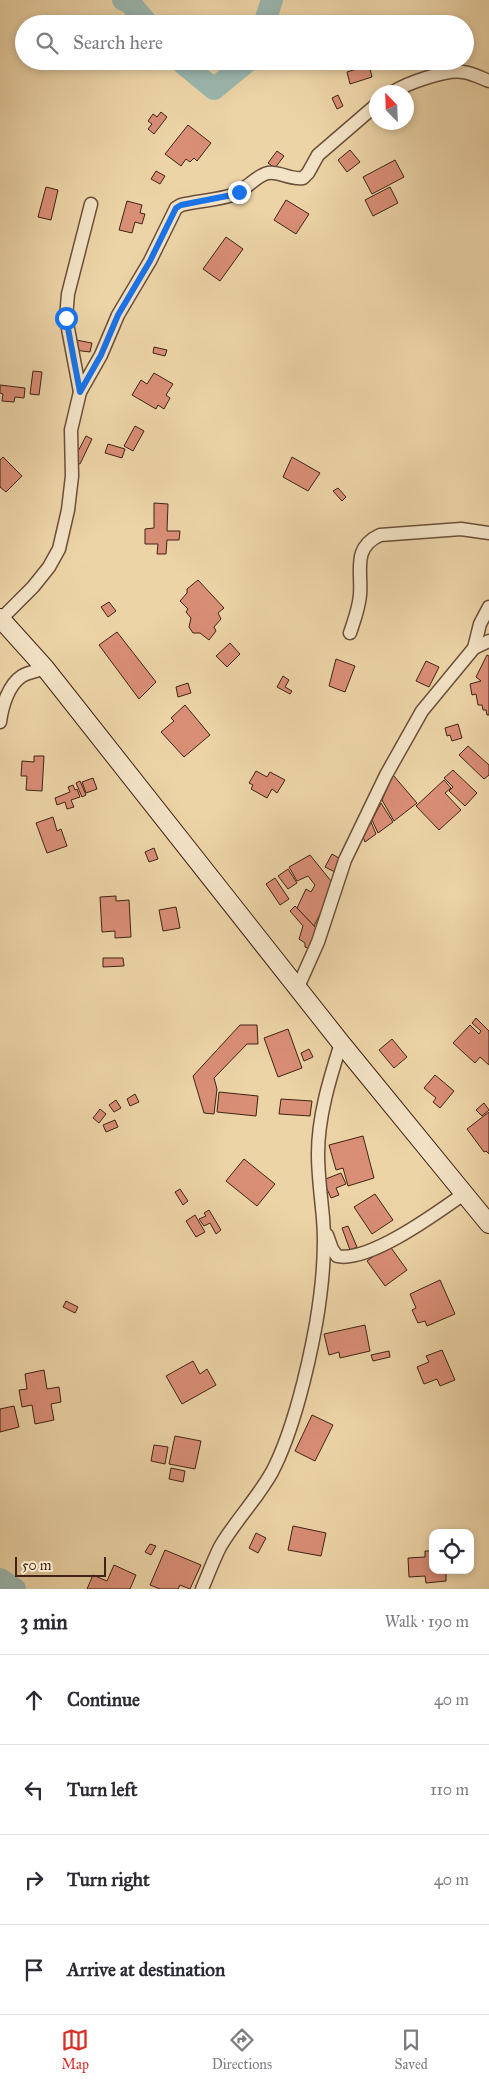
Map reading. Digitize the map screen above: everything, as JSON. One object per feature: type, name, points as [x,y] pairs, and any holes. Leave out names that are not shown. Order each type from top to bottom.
[{"type":"main road","points":[[0,618],[45,668],[341,1043],[489,1224]]},
{"type":"street","points":[[407,85],[451,72],[463,72],[489,81]]},
{"type":"street","points":[[0,618],[34,587],[49,567],[59,549],[68,510],[72,476],[71,430],[80,392],[101,355],[118,315],[150,261],[178,206],[232,195],[268,173],[275,173],[286,178],[302,178],[308,173],[318,155],[369,111]]},
{"type":"street","points":[[80,392],[66,318],[68,294],[91,204]]},
{"type":"street","points":[[350,633],[360,595],[361,554],[365,545],[371,539],[380,535],[461,529],[489,533]]},
{"type":"street","points":[[474,648],[480,624],[489,608]]},
{"type":"street","points":[[298,988],[318,942],[345,860],[386,775],[422,711],[474,648],[489,641]]},
{"type":"street","points":[[0,722],[2,708],[11,688],[22,676],[45,668]]},
{"type":"street","points":[[202,1589],[221,1547],[258,1495],[283,1448],[307,1363],[316,1324],[324,1258],[318,1154],[319,1134],[329,1081],[341,1043]]},
{"type":"street","points":[[323,1219],[332,1250],[336,1256],[345,1258],[357,1256],[382,1245],[434,1215],[465,1193]]},
{"type":"building","points":[[370,70],[372,77],[350,84],[347,72]]},
{"type":"building","points":[[338,95],[343,106],[337,109],[332,98]]},
{"type":"building","points":[[161,112],[167,117],[154,134],[148,129],[152,124],[148,121],[153,114],[157,117]]},
{"type":"building","points":[[188,125],[211,143],[197,161],[194,158],[190,162],[186,159],[181,166],[165,154]]},
{"type":"building","points":[[350,150],[360,162],[347,172],[338,160]]},
{"type":"building","points":[[277,151],[284,156],[275,168],[268,163]]},
{"type":"building","points":[[395,160],[404,177],[372,194],[363,177]]},
{"type":"building","points":[[156,171],[165,176],[160,184],[151,179]]},
{"type":"building","points":[[46,187],[58,190],[51,220],[38,217]]},
{"type":"building","points":[[390,187],[398,203],[373,216],[365,200]]},
{"type":"building","points":[[286,200],[309,214],[296,234],[274,220]]},
{"type":"building","points":[[127,201],[142,205],[140,213],[145,214],[142,224],[135,222],[132,233],[119,230]]},
{"type":"building","points":[[226,237],[243,249],[220,281],[203,269]]},
{"type":"building","points":[[76,340],[92,343],[90,352],[74,350]]},
{"type":"building","points":[[154,347],[167,350],[165,356],[153,353]]},
{"type":"building","points":[[33,371],[42,372],[39,395],[30,394]]},
{"type":"building","points":[[154,373],[173,384],[166,395],[170,398],[164,409],[158,405],[156,409],[132,395],[141,380],[147,384]]},
{"type":"building","points":[[0,385],[25,388],[24,398],[15,397],[14,402],[2,401],[3,394],[0,393]]},
{"type":"building","points":[[135,426],[144,431],[133,451],[124,446]]},
{"type":"building","points":[[86,436],[92,439],[80,464],[73,461]]},
{"type":"building","points":[[108,444],[125,449],[122,458],[105,453]]},
{"type":"building","points":[[3,457],[22,476],[6,492],[0,487],[0,460]]},
{"type":"building","points":[[292,457],[320,473],[308,491],[283,477]]},
{"type":"building","points":[[338,488],[346,497],[342,501],[333,491]]},
{"type":"building","points":[[154,503],[168,504],[167,531],[180,531],[179,540],[167,540],[166,554],[157,554],[158,544],[145,544],[145,529],[154,528]]},
{"type":"building","points":[[198,580],[224,608],[218,613],[221,619],[214,627],[216,631],[209,640],[200,633],[193,633],[189,627],[191,618],[186,612],[188,609],[180,601],[187,593],[187,589]]},
{"type":"building","points":[[109,602],[116,611],[108,617],[101,607]]},
{"type":"building","points":[[117,632],[156,682],[139,699],[99,645]]},
{"type":"building","points":[[230,643],[240,654],[227,667],[216,656]]},
{"type":"building","points":[[487,655],[489,656],[489,715],[487,715],[486,710],[483,710],[482,705],[478,705],[476,694],[472,695],[470,684],[481,681],[476,677]]},
{"type":"building","points":[[336,659],[355,666],[345,692],[329,686]]},
{"type":"building","points":[[426,661],[439,667],[429,687],[416,681]]},
{"type":"building","points":[[283,676],[289,680],[285,687],[292,691],[290,694],[277,687]]},
{"type":"building","points":[[188,683],[191,693],[178,697],[176,687]]},
{"type":"building","points":[[185,705],[210,735],[184,757],[161,732],[174,721],[171,718]]},
{"type":"building","points":[[458,724],[462,738],[452,741],[450,735],[447,736],[445,728]]},
{"type":"building","points":[[468,746],[489,765],[489,775],[484,779],[459,755]]},
{"type":"building","points":[[34,756],[44,756],[42,791],[26,790],[27,776],[21,776],[22,761],[34,762]]},
{"type":"building","points":[[453,770],[477,793],[465,806],[449,791],[453,787],[444,778]]},
{"type":"building","points":[[256,771],[267,777],[270,772],[285,780],[277,793],[272,789],[267,798],[251,789],[253,785],[249,783]]},
{"type":"building","points":[[393,775],[417,803],[394,821],[382,800]]},
{"type":"building","points":[[93,778],[97,789],[86,793],[82,782]]},
{"type":"building","points":[[444,780],[451,788],[445,793],[461,810],[439,830],[416,806]]},
{"type":"building","points":[[80,781],[86,795],[82,797],[76,783]]},
{"type":"building","points":[[73,785],[80,797],[71,800],[74,807],[67,809],[65,802],[57,805],[55,798],[70,792],[68,787]]},
{"type":"building","points":[[381,803],[393,822],[378,833],[372,820]]},
{"type":"building","points":[[53,817],[57,831],[61,829],[67,846],[47,853],[36,823]]},
{"type":"building","points":[[371,822],[376,834],[365,842],[363,837]]},
{"type":"building","points":[[154,848],[158,859],[149,862],[145,852]]},
{"type":"building","points":[[332,854],[342,860],[335,872],[325,867]]},
{"type":"building","points":[[310,855],[331,881],[326,902],[314,926],[297,908],[306,889],[311,892],[315,885],[308,876],[297,881],[289,867]]},
{"type":"building","points":[[288,869],[297,883],[288,889],[278,876]]},
{"type":"building","points":[[275,878],[289,899],[280,905],[266,884]]},
{"type":"building","points":[[116,896],[116,901],[129,900],[131,937],[115,938],[115,931],[102,932],[100,897]]},
{"type":"building","points":[[295,906],[319,931],[310,949],[305,947],[305,943],[299,939],[303,926],[290,911]]},
{"type":"building","points":[[176,907],[180,928],[163,931],[159,910]]},
{"type":"building","points":[[103,958],[123,958],[124,966],[103,967]]},
{"type":"building","points":[[476,1018],[489,1031],[489,1065],[480,1057],[475,1063],[453,1043],[470,1025],[479,1034],[481,1031],[472,1023]]},
{"type":"building","points":[[240,1025],[257,1025],[258,1044],[247,1044],[214,1078],[217,1089],[214,1114],[204,1113],[193,1076]]},
{"type":"building","points":[[288,1029],[302,1068],[278,1077],[264,1038]]},
{"type":"building","points":[[392,1039],[407,1057],[394,1068],[379,1050]]},
{"type":"building","points":[[309,1049],[313,1057],[304,1061],[301,1053]]},
{"type":"building","points":[[435,1075],[454,1091],[440,1108],[433,1102],[436,1098],[424,1088]]},
{"type":"building","points":[[219,1092],[258,1096],[256,1116],[217,1112]]},
{"type":"building","points":[[135,1094],[139,1102],[130,1106],[127,1099]]},
{"type":"building","points":[[281,1099],[312,1101],[310,1116],[279,1114]]},
{"type":"building","points":[[116,1100],[121,1108],[114,1112],[109,1105]]},
{"type":"building","points":[[484,1103],[489,1110],[482,1116],[476,1110]]},
{"type":"building","points":[[100,1109],[106,1114],[99,1123],[93,1118]]},
{"type":"building","points":[[489,1112],[489,1154],[486,1151],[484,1152],[467,1129]]},
{"type":"building","points":[[115,1120],[118,1127],[106,1132],[103,1125]]},
{"type":"building","points":[[363,1136],[374,1178],[348,1186],[343,1168],[336,1170],[329,1145]]},
{"type":"building","points":[[244,1159],[275,1184],[257,1206],[226,1181]]},
{"type":"building","points":[[341,1173],[346,1184],[336,1188],[339,1195],[331,1198],[323,1180]]},
{"type":"building","points":[[180,1189],[188,1201],[183,1205],[175,1192]]},
{"type":"building","points":[[375,1194],[393,1220],[372,1234],[354,1207]]},
{"type":"building","points":[[209,1210],[221,1230],[216,1234],[210,1223],[204,1226],[199,1219],[206,1216],[204,1213]]},
{"type":"building","points":[[195,1215],[205,1232],[196,1237],[186,1221]]},
{"type":"building","points":[[348,1226],[357,1247],[350,1250],[342,1228]]},
{"type":"building","points":[[389,1245],[407,1270],[385,1286],[367,1261]]},
{"type":"building","points":[[440,1280],[455,1314],[427,1326],[425,1321],[418,1323],[412,1310],[416,1308],[410,1294]]},
{"type":"building","points":[[66,1301],[78,1307],[75,1313],[63,1307]]},
{"type":"building","points":[[365,1325],[370,1351],[340,1358],[339,1352],[329,1355],[324,1334]]},
{"type":"building","points":[[442,1350],[455,1380],[440,1386],[437,1379],[424,1384],[417,1367],[429,1362],[426,1356]]},
{"type":"building","points":[[389,1351],[390,1357],[373,1361],[371,1355]]},
{"type":"building","points":[[193,1361],[200,1374],[207,1369],[216,1385],[182,1404],[166,1376]]},
{"type":"building","points":[[44,1370],[47,1389],[59,1387],[61,1402],[51,1404],[54,1420],[35,1424],[32,1405],[22,1407],[19,1390],[27,1389],[25,1374]]},
{"type":"building","points":[[14,1406],[19,1427],[0,1432],[0,1409]]},
{"type":"building","points":[[312,1415],[333,1425],[315,1461],[295,1451]]},
{"type":"building","points":[[175,1436],[201,1441],[195,1469],[169,1464]]},
{"type":"building","points":[[154,1445],[168,1447],[165,1464],[151,1461]]},
{"type":"building","points":[[171,1468],[185,1471],[183,1482],[169,1479]]},
{"type":"building","points":[[293,1526],[326,1533],[321,1556],[288,1550]]},
{"type":"building","points":[[256,1533],[266,1538],[258,1553],[249,1548]]},
{"type":"building","points":[[150,1544],[156,1546],[151,1555],[145,1552]]},
{"type":"building","points":[[165,1550],[201,1565],[190,1589],[180,1585],[178,1589],[160,1589],[150,1585]]},
{"type":"building","points":[[425,1551],[429,1551],[429,1574],[446,1574],[446,1581],[426,1583],[425,1576],[409,1577],[408,1558],[425,1557]]},
{"type":"building","points":[[114,1565],[136,1575],[130,1589],[87,1589],[93,1575],[107,1581]]},
{"type":"waterway","points":[[123,0],[130,3],[140,15]]},
{"type":"waterway","points":[[267,15],[272,0]]},
{"type":"waterway","points":[[191,70],[214,89],[237,70]]},
{"type":"waterway","points":[[0,1579],[15,1589]]},
{"type":"route","points":[[66,318],[69,342],[80,392],[101,355],[118,315],[150,261],[176,208],[181,205],[239,192]]}]
